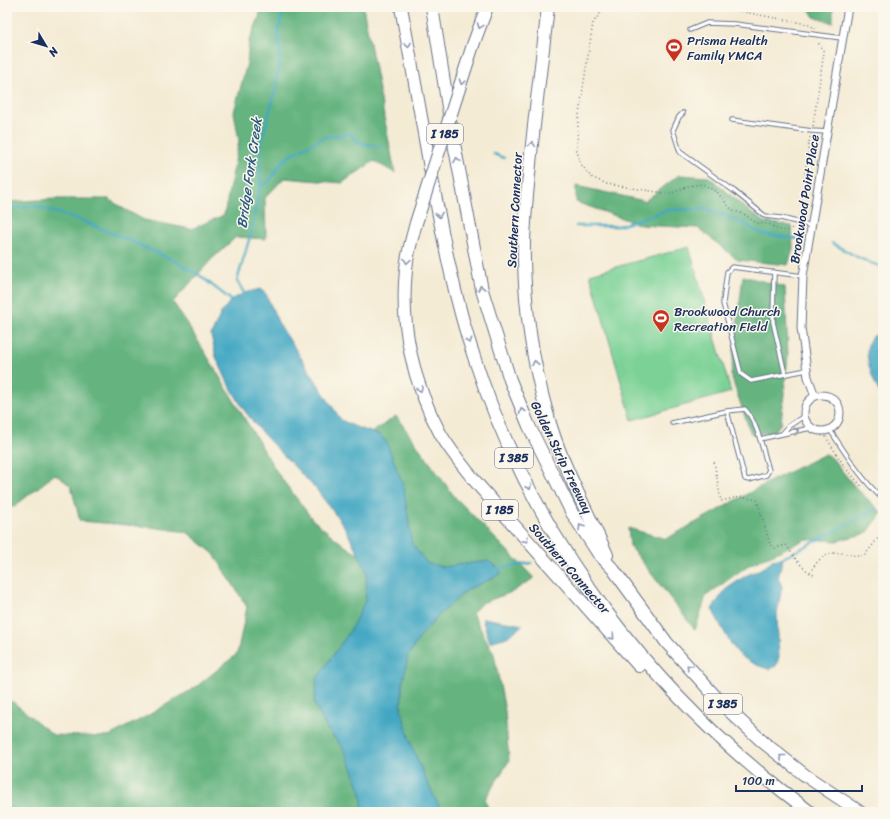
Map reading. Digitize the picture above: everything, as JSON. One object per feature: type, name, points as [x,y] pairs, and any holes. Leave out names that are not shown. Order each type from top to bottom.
[{"type":"highway","name":"I 385","points":[[401,7],[448,262],[462,316],[475,360],[496,417],[513,455],[548,524],[602,607],[640,656],[678,698],[718,737],[754,768],[810,812]]},
{"type":"highway","name":"Golden Strip Freeway","points":[[432,7],[471,236],[482,290],[510,380],[529,426],[551,471],[580,525],[598,553],[613,569],[666,643],[723,705],[763,742],[806,776],[860,812]]},
{"type":"highway","name":"Southern Connector","points":[[487,7],[473,45],[416,223],[406,271],[404,307],[405,322],[418,383],[427,408],[440,434],[457,459],[480,487],[632,659],[676,706],[718,737]]},
{"type":"highway","name":"Southern Connector","points":[[548,7],[526,209],[524,260],[527,311],[535,362],[547,414],[566,465],[613,569]]},
{"type":"street","name":"Brookwood Point Place","points":[[815,396],[807,370],[801,328],[803,276],[805,256],[812,226],[848,7]]},
{"type":"street","points":[[821,394],[827,395],[837,402],[840,408],[839,421],[830,430],[823,432],[813,431],[806,423],[804,408],[808,401],[815,396],[821,394]]},
{"type":"lane","points":[[690,30],[707,24],[735,24],[844,38]]},
{"type":"lane","points":[[683,113],[679,117],[673,130],[680,152],[734,191],[765,216],[781,218],[812,226]]},
{"type":"lane","points":[[732,120],[827,132]]},
{"type":"lane","points":[[803,276],[732,267],[727,272],[723,303],[741,374],[751,381],[807,370]]},
{"type":"lane","points":[[774,272],[773,322],[785,374]]},
{"type":"lane","points":[[672,423],[727,411],[745,408],[750,414],[760,439],[769,470],[766,475],[749,480],[745,479],[727,411]]},
{"type":"lane","points":[[782,434],[789,426],[804,416]]},
{"type":"lane","points":[[830,430],[851,462],[873,490],[883,499]]},
{"type":"lane","points":[[760,439],[782,434],[813,431]]},
{"type":"path","points":[[883,106],[881,117],[881,124],[883,127]]},
{"type":"path","points":[[813,431],[826,437],[844,466],[864,489]]},
{"type":"path","points":[[714,462],[721,501],[739,497],[757,500],[770,544],[775,548],[786,545],[800,564],[814,575]]},
{"type":"path","points":[[878,504],[883,508]]},
{"type":"path","points":[[810,573],[814,564],[820,558],[830,554],[841,553],[858,557],[864,556],[883,532]]},
{"type":"green space","points":[[261,7],[363,7],[395,173],[374,161],[342,183],[284,178],[265,198],[266,239],[236,237],[212,259],[173,302],[278,474],[313,520],[345,546],[365,559],[358,442],[396,416],[454,496],[534,578],[512,592],[482,603],[472,613],[494,654],[505,711],[509,761],[485,799],[489,812],[7,812],[7,702],[13,702],[53,735],[107,737],[147,716],[196,687],[237,654],[247,607],[214,554],[187,532],[80,521],[71,486],[55,474],[15,506],[7,509],[7,202],[55,199],[109,199],[144,220],[191,229],[224,215],[239,141],[234,112],[247,63],[249,41],[259,18]]},
{"type":"green space","points":[[808,7],[833,7],[833,23],[814,17]]},
{"type":"green space","points":[[679,175],[709,177],[751,213],[765,222],[792,226],[793,249],[788,265],[738,260],[698,228],[641,225],[576,202],[576,186],[645,201]]},
{"type":"green space","name":"Brookwood Church Recreation Field","points":[[689,247],[731,392],[632,420],[590,274]]},
{"type":"green space","points":[[743,276],[785,287],[788,355],[781,423],[774,432],[751,434],[731,376]]},
{"type":"green space","points":[[825,454],[832,458],[855,487],[882,513],[867,533],[837,541],[806,539],[747,566],[706,596],[695,630],[630,546],[628,528],[666,539],[765,484]]},
{"type":"water","points":[[260,289],[266,294],[278,322],[341,420],[358,428],[380,435],[387,443],[404,488],[412,544],[427,563],[443,567],[488,561],[499,568],[501,574],[467,590],[438,616],[420,637],[408,656],[403,681],[401,709],[412,747],[442,812],[363,812],[361,793],[353,770],[343,748],[327,729],[314,703],[317,678],[350,631],[365,601],[367,571],[344,526],[316,489],[262,433],[244,410],[228,383],[216,357],[211,335],[221,313],[231,300],[244,293]]},
{"type":"water","points":[[883,333],[883,399],[876,386],[870,368],[867,350],[868,343],[872,337]]},
{"type":"water","points":[[783,558],[778,578],[782,586],[777,614],[779,657],[776,666],[769,669],[751,662],[737,652],[725,634],[712,609],[725,590],[745,576],[765,567],[772,560]]},
{"type":"water","points":[[483,618],[523,625],[507,637],[490,642]]},
{"type":"waterway","name":"Bridge Fork Creek","points":[[244,293],[237,281],[251,233],[260,186],[261,144],[275,91],[280,60],[278,30],[285,7]]},
{"type":"waterway","points":[[260,186],[270,181],[280,164],[292,154],[325,137],[350,134],[360,143],[381,147]]},
{"type":"waterway","points":[[494,154],[504,158]]},
{"type":"waterway","points":[[7,209],[35,206],[80,220],[175,261],[198,274],[231,300]]},
{"type":"waterway","points":[[576,226],[619,226],[668,210],[707,209],[743,223],[761,234],[799,239]]},
{"type":"waterway","points":[[832,243],[863,260],[883,267]]},
{"type":"waterway","points":[[783,558],[876,509]]},
{"type":"waterway","points":[[499,568],[531,563]]},
{"type":"place","name":"Prisma Health Family YMCA","points":[[674,62]]},
{"type":"place","name":"Brookwood Church Recreation Field","points":[[661,333]]}]
